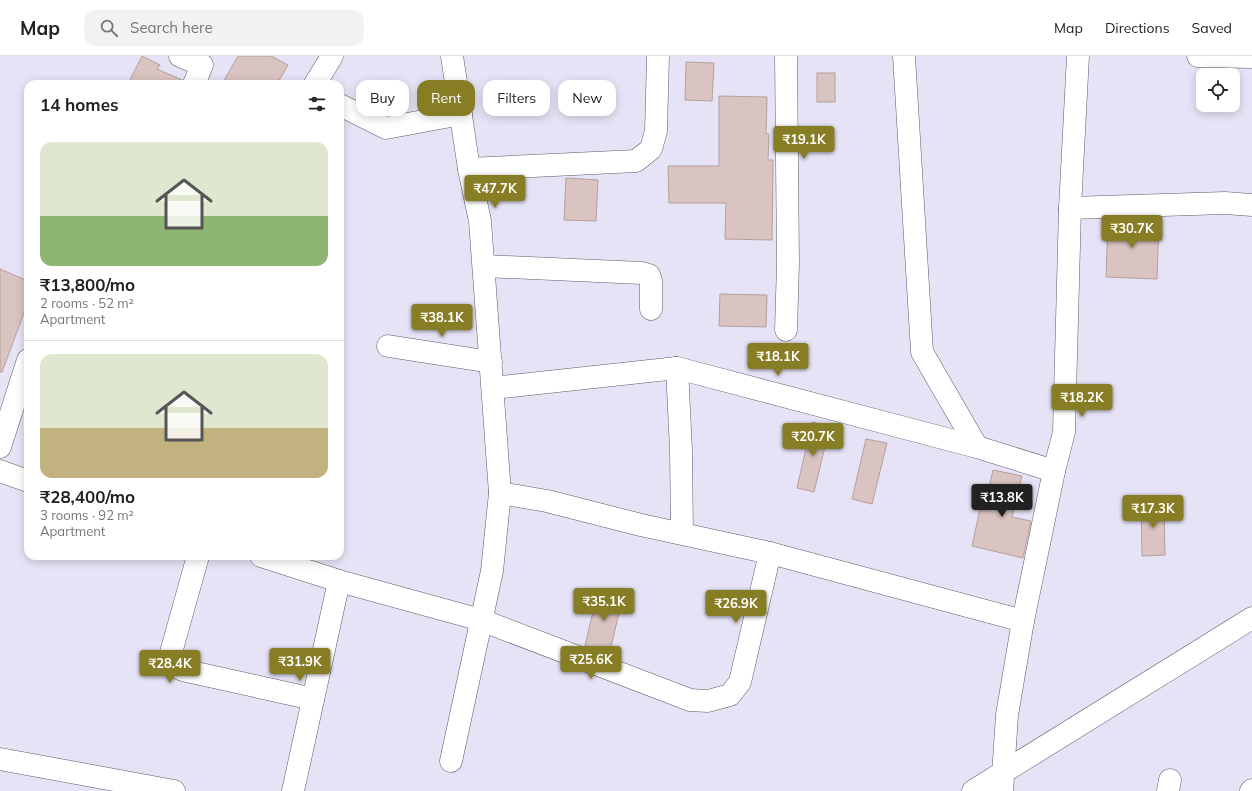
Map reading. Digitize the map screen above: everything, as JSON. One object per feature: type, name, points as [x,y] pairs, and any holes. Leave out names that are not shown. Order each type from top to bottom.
[{"type":"street","points":[[180,56],[201,68]]},
{"type":"street","points":[[317,80],[332,56]]},
{"type":"street","points":[[452,56],[456,80]]},
{"type":"street","points":[[469,169],[636,161],[651,149],[656,131],[658,56]]},
{"type":"street","points":[[786,56],[788,264],[786,330]]},
{"type":"street","points":[[904,56],[922,352],[977,447]]},
{"type":"street","points":[[1003,781],[1007,715],[1023,621],[1054,471],[1064,432],[1070,208],[1078,56]]},
{"type":"street","points":[[1198,56],[1252,57]]},
{"type":"street","points":[[344,107],[386,128],[450,116]]},
{"type":"street","points":[[451,761],[492,571],[500,493],[480,221],[469,169],[461,116]]},
{"type":"street","points":[[1070,208],[1225,203],[1252,205]]},
{"type":"street","points":[[484,266],[642,273],[649,275],[651,281],[652,309]]},
{"type":"street","points":[[388,346],[491,362]]},
{"type":"street","points":[[677,368],[681,450],[682,534]]},
{"type":"street","points":[[493,388],[677,368],[977,447],[1054,471]]},
{"type":"street","points":[[0,447],[24,372]]},
{"type":"street","points":[[0,471],[24,480]]},
{"type":"street","points":[[500,493],[547,501],[770,554],[1023,621]]},
{"type":"street","points":[[273,560],[339,581],[481,620],[690,700],[708,701],[730,695],[740,682],[770,554]]},
{"type":"street","points":[[197,560],[170,656],[172,663],[179,669],[314,699]]},
{"type":"street","points":[[293,791],[339,581]]},
{"type":"street","points":[[973,791],[1003,781],[1252,618]]},
{"type":"street","points":[[0,759],[174,791]]},
{"type":"building","points":[[142,56],[160,65],[157,69],[182,80],[130,80]]},
{"type":"building","points":[[238,56],[271,56],[288,65],[279,80],[224,80]]},
{"type":"building","points":[[686,62],[714,63],[712,101],[685,100]]},
{"type":"building","points":[[817,73],[835,73],[835,102],[817,102]]},
{"type":"building","points":[[719,96],[767,97],[766,134],[769,134],[768,160],[773,160],[772,240],[725,239],[726,203],[669,203],[668,166],[719,166]]},
{"type":"building","points":[[566,178],[598,180],[596,221],[564,220]]},
{"type":"building","points":[[1108,219],[1159,221],[1157,279],[1106,277]]},
{"type":"building","points":[[0,269],[24,279],[24,313],[2,372],[0,372]]},
{"type":"building","points":[[720,294],[767,295],[766,327],[719,326]]},
{"type":"building","points":[[812,422],[830,426],[814,492],[797,488]]},
{"type":"building","points":[[866,439],[887,443],[872,504],[852,499]]},
{"type":"building","points":[[993,470],[1022,476],[1012,517],[1031,521],[1023,558],[972,546],[980,509],[984,510]]},
{"type":"building","points":[[1141,503],[1164,503],[1165,555],[1142,556]]},
{"type":"building","points":[[598,590],[623,596],[609,655],[585,646]]}]
